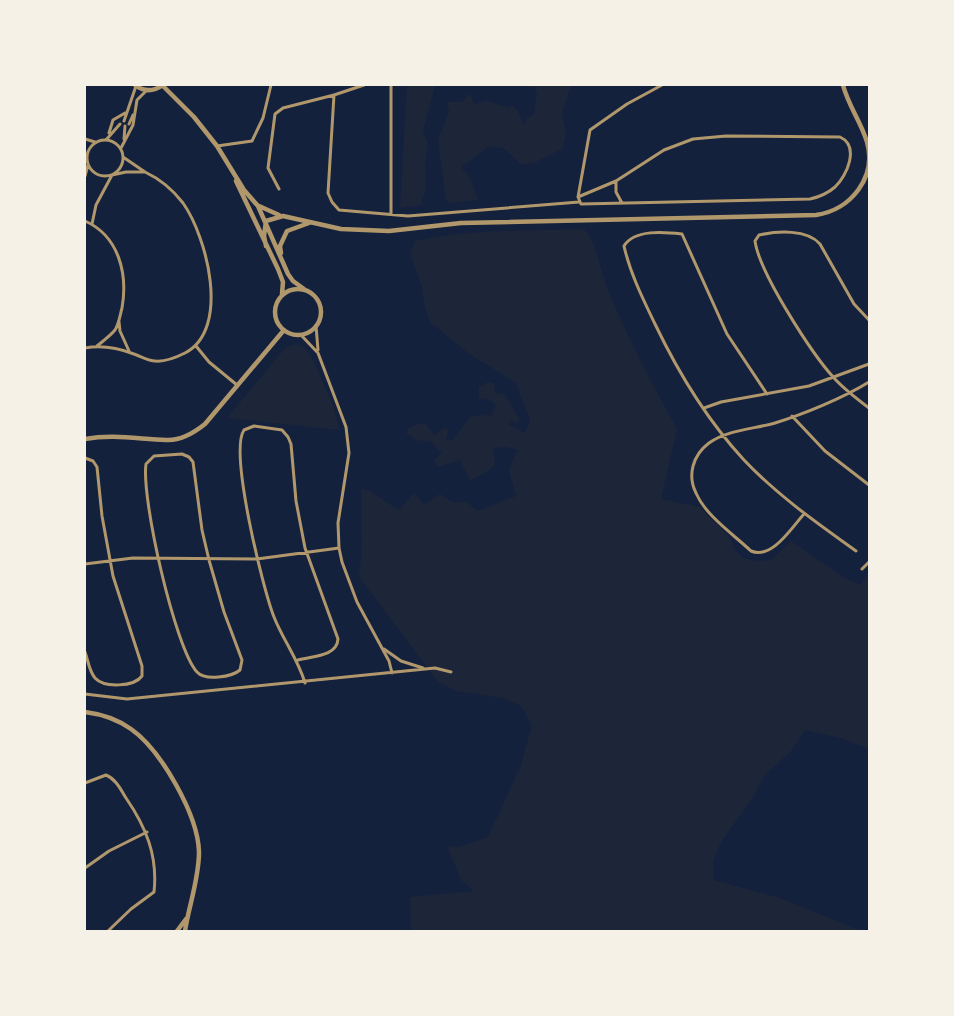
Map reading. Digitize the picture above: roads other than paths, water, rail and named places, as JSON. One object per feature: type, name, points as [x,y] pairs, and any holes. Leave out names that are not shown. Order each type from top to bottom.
[{"type":"street","points":[[124,121],[135,96],[135,86],[146,91],[154,90],[162,85],[194,117],[217,146],[244,190],[258,206],[294,281],[315,296],[320,304],[321,313],[316,326],[318,353]]},
{"type":"street","points":[[217,146],[252,141],[264,118],[271,85]]},
{"type":"street","points":[[279,189],[268,168],[275,114],[283,108],[364,85]]},
{"type":"street","points":[[391,85],[391,215]]},
{"type":"street","points":[[579,202],[578,196],[590,130],[627,104],[662,85]]},
{"type":"street","points":[[258,206],[283,216],[341,229],[389,231],[461,223],[816,215],[829,212],[846,203],[856,194],[863,183],[868,165],[866,140],[842,85]]},
{"type":"street","points":[[124,140],[133,125],[137,100],[146,91]]},
{"type":"street","points":[[334,94],[328,193],[332,202],[339,210],[408,216],[579,202],[581,204],[815,198],[831,190],[843,177],[849,160],[849,146],[845,139],[837,136],[726,136],[693,139],[664,150],[616,181],[578,196]]},
{"type":"street","points":[[106,140],[113,120],[126,113]]},
{"type":"street","points":[[121,149],[127,125],[134,114]]},
{"type":"street","points":[[109,133],[120,124]]},
{"type":"street","points":[[85,139],[96,142],[106,140],[114,142],[121,149],[123,157],[128,163],[167,186],[183,203],[201,238],[209,264],[210,303],[208,319],[196,346],[172,358],[155,362],[129,352],[97,346],[85,348]]},
{"type":"street","points":[[96,142],[91,146],[86,156],[89,164],[101,175],[145,172]]},
{"type":"street","points":[[92,225],[96,205],[112,175],[120,168],[123,157]]},
{"type":"street","points":[[85,176],[89,164]]},
{"type":"street","points":[[230,167],[283,282],[282,294]]},
{"type":"street","points":[[616,181],[616,192],[622,203]]},
{"type":"street","points":[[266,222],[283,216]]},
{"type":"street","points":[[85,222],[92,225],[112,243],[120,260],[124,292],[119,322],[120,331],[129,352]]},
{"type":"street","points":[[266,222],[264,236],[266,246]]},
{"type":"street","points":[[283,261],[280,246],[285,234],[293,227],[311,222]]},
{"type":"street","points":[[869,320],[854,304],[820,244],[813,236],[807,234],[767,233],[759,235],[755,241],[762,264],[785,306],[833,377],[869,408]]},
{"type":"street","points":[[767,394],[727,334],[682,234],[636,235],[628,239],[624,246],[645,302],[685,382],[744,460],[804,514],[856,551]]},
{"type":"street","points":[[304,289],[290,290],[282,294],[277,301],[275,310],[278,323],[284,330],[292,334],[309,332],[316,326]]},
{"type":"street","points":[[97,346],[114,331],[119,322]]},
{"type":"street","points":[[85,440],[117,436],[166,440],[188,435],[206,424],[284,330]]},
{"type":"street","points":[[301,334],[318,353],[342,413],[349,444],[338,523],[342,562],[357,602],[389,661],[392,673]]},
{"type":"street","points":[[196,346],[208,362],[237,385]]},
{"type":"street","points":[[704,408],[721,402],[809,386],[869,364]]},
{"type":"street","points":[[804,514],[768,551],[759,553],[751,551],[711,514],[696,495],[691,474],[697,455],[710,442],[792,416],[869,382]]},
{"type":"street","points":[[792,416],[825,451],[869,485]]},
{"type":"street","points":[[298,660],[332,652],[338,643],[307,554],[296,501],[290,440],[282,430],[252,426],[244,430],[241,439],[246,501],[258,559],[274,616],[289,651],[298,660],[305,683]]},
{"type":"street","points":[[182,454],[190,457],[193,462],[202,530],[221,604],[242,663],[240,670],[234,674],[204,677],[196,672],[187,652],[157,558],[150,514],[146,464],[154,456],[182,454]]},
{"type":"street","points":[[85,458],[93,461],[97,468],[110,561],[124,616],[142,666],[142,676],[137,681],[128,684],[99,681],[93,675],[85,652]]},
{"type":"street","points":[[85,564],[157,558],[258,559],[307,554],[340,548]]},
{"type":"street","points":[[862,569],[869,562]]},
{"type":"street","points":[[381,646],[401,661],[426,669]]},
{"type":"street","points":[[85,694],[127,700],[435,668],[451,672]]},
{"type":"street","points":[[85,712],[116,720],[142,738],[188,805],[194,820],[199,851],[196,877],[186,918],[185,931]]},
{"type":"street","points":[[85,784],[102,776],[110,777],[140,818],[147,832],[156,866],[154,892],[131,909],[108,931]]},
{"type":"street","points":[[85,868],[109,851],[147,832]]},
{"type":"street","points":[[177,931],[186,918]]}]
